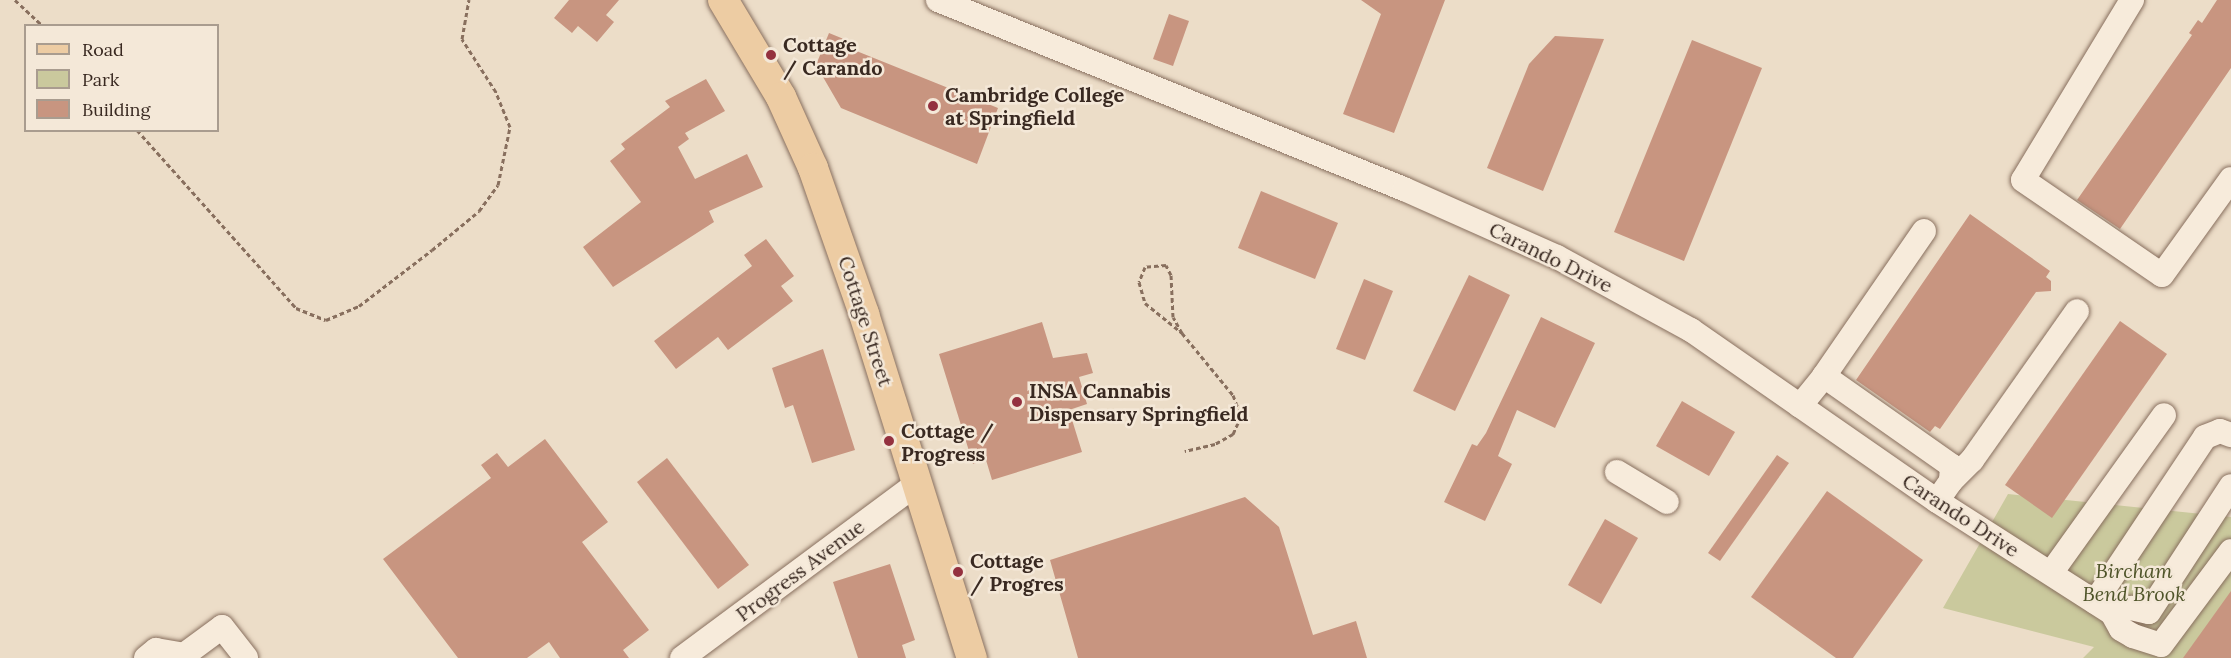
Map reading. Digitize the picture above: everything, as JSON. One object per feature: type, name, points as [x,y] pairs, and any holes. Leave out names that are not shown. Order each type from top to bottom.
[{"type":"main road","name":"Cottage Street","points":[[723,0],[781,97],[813,168],[918,483],[972,658]]},
{"type":"street","name":"Carando Drive","points":[[938,0],[1404,189],[1557,257],[1691,330],[1937,501],[2103,608],[2121,629],[2147,642],[2162,645],[2173,632]]},
{"type":"street","points":[[2132,0],[2023,180],[2162,275],[2231,179]]},
{"type":"street","points":[[1800,406],[1824,376],[1923,231]]},
{"type":"street","points":[[1937,501],[1951,480],[1972,460],[2077,311]]},
{"type":"street","points":[[1824,376],[1952,466],[1951,480]]},
{"type":"street","points":[[2051,573],[2164,415]]},
{"type":"street","points":[[2103,608],[2205,437],[2220,431],[2231,435]]},
{"type":"street","points":[[1617,472],[1667,502]]},
{"type":"street","name":"Progress Avenue","points":[[682,658],[918,483]]},
{"type":"street","points":[[2149,612],[2231,486]]},
{"type":"street","points":[[2103,608],[2131,608],[2149,612],[2173,632],[2231,551]]},
{"type":"street","points":[[146,658],[156,650],[184,655],[222,627],[246,658]]},
{"type":"path","points":[[15,0],[41,24]]},
{"type":"path","points":[[139,132],[296,308],[326,320],[359,306],[432,250],[479,210],[498,185],[510,127],[496,92],[462,39],[469,0]]},
{"type":"path","points":[[1182,333],[1144,303],[1139,282],[1145,267],[1166,265],[1171,275],[1173,317],[1182,333],[1233,395],[1241,416],[1233,434],[1215,444],[1185,451]]},
{"type":"green space","name":"Bircham Bend Brook","points":[[2008,494],[2231,517],[2231,658],[2083,658],[2094,647],[1943,608]]},
{"type":"building","points":[[569,0],[619,0],[606,15],[614,22],[597,42],[578,26],[572,33],[554,18]]},
{"type":"building","points":[[1361,0],[1445,0],[1394,133],[1343,114],[1381,14]]},
{"type":"building","points":[[2217,0],[2231,0],[2231,68],[2120,229],[2077,200],[2192,35],[2189,33],[2198,20],[2202,23]]},
{"type":"building","points":[[1169,14],[1189,21],[1173,66],[1153,59]]},
{"type":"building","points":[[829,33],[856,44],[854,50],[998,108],[977,164],[841,108],[816,65]]},
{"type":"building","points":[[1555,36],[1604,39],[1543,191],[1487,168],[1529,64]]},
{"type":"building","points":[[1692,40],[1762,68],[1684,261],[1614,232]]},
{"type":"building","points":[[706,79],[725,111],[685,133],[689,139],[678,147],[695,179],[747,154],[763,187],[709,211],[714,222],[613,287],[583,247],[641,202],[610,161],[625,149],[621,144],[670,107],[665,101]]},
{"type":"building","points":[[1261,191],[1338,223],[1315,279],[1238,248]]},
{"type":"building","points":[[1970,214],[2050,271],[2046,277],[2051,281],[2051,291],[2036,292],[1940,429],[1935,426],[1930,432],[1856,380]]},
{"type":"building","points":[[766,239],[794,276],[781,286],[793,301],[728,350],[718,337],[676,369],[654,341],[752,266],[744,255]]},
{"type":"building","points":[[1469,275],[1510,295],[1455,411],[1413,391]]},
{"type":"building","points":[[1364,279],[1393,291],[1365,360],[1336,349]]},
{"type":"building","points":[[1541,317],[1595,343],[1555,428],[1517,410],[1498,456],[1512,464],[1485,521],[1444,502],[1472,444],[1477,446],[1486,433]]},
{"type":"building","points":[[2120,321],[2167,354],[2052,518],[2005,485]]},
{"type":"building","points":[[1042,322],[1053,358],[1087,353],[1093,373],[1079,377],[1087,404],[1069,410],[1082,452],[992,480],[986,460],[973,464],[939,354]]},
{"type":"building","points":[[823,349],[855,450],[812,463],[793,405],[785,408],[772,368]]},
{"type":"building","points":[[1682,401],[1735,432],[1709,476],[1656,446]]},
{"type":"building","points":[[545,439],[608,522],[582,542],[649,630],[623,650],[629,658],[560,658],[549,642],[527,658],[458,658],[383,559],[491,478],[481,465],[497,453],[508,467]]},
{"type":"building","points":[[1777,455],[1789,463],[1720,561],[1708,553]]},
{"type":"building","points":[[667,458],[749,565],[718,589],[637,482]]},
{"type":"building","points":[[1827,491],[1923,560],[1853,658],[1836,658],[1751,597]]},
{"type":"building","points":[[1245,497],[1279,527],[1313,635],[1356,621],[1367,658],[1078,658],[1050,560]]},
{"type":"building","points":[[1605,519],[1638,538],[1601,604],[1568,585]]},
{"type":"building","points":[[890,564],[915,640],[902,645],[906,658],[858,658],[833,582]]},
{"type":"building","points":[[2231,591],[2231,658],[2183,658]]},
{"type":"place","name":"Cottage / Carando","points":[[771,55]]},
{"type":"place","name":"Cambridge College at Springfield","points":[[933,106]]},
{"type":"place","name":"INSA Cannabis Dispensary Springfield","points":[[1017,402]]},
{"type":"place","name":"Cottage / Progress","points":[[889,441]]},
{"type":"place","name":"Cottage / Progres","points":[[958,572]]}]
